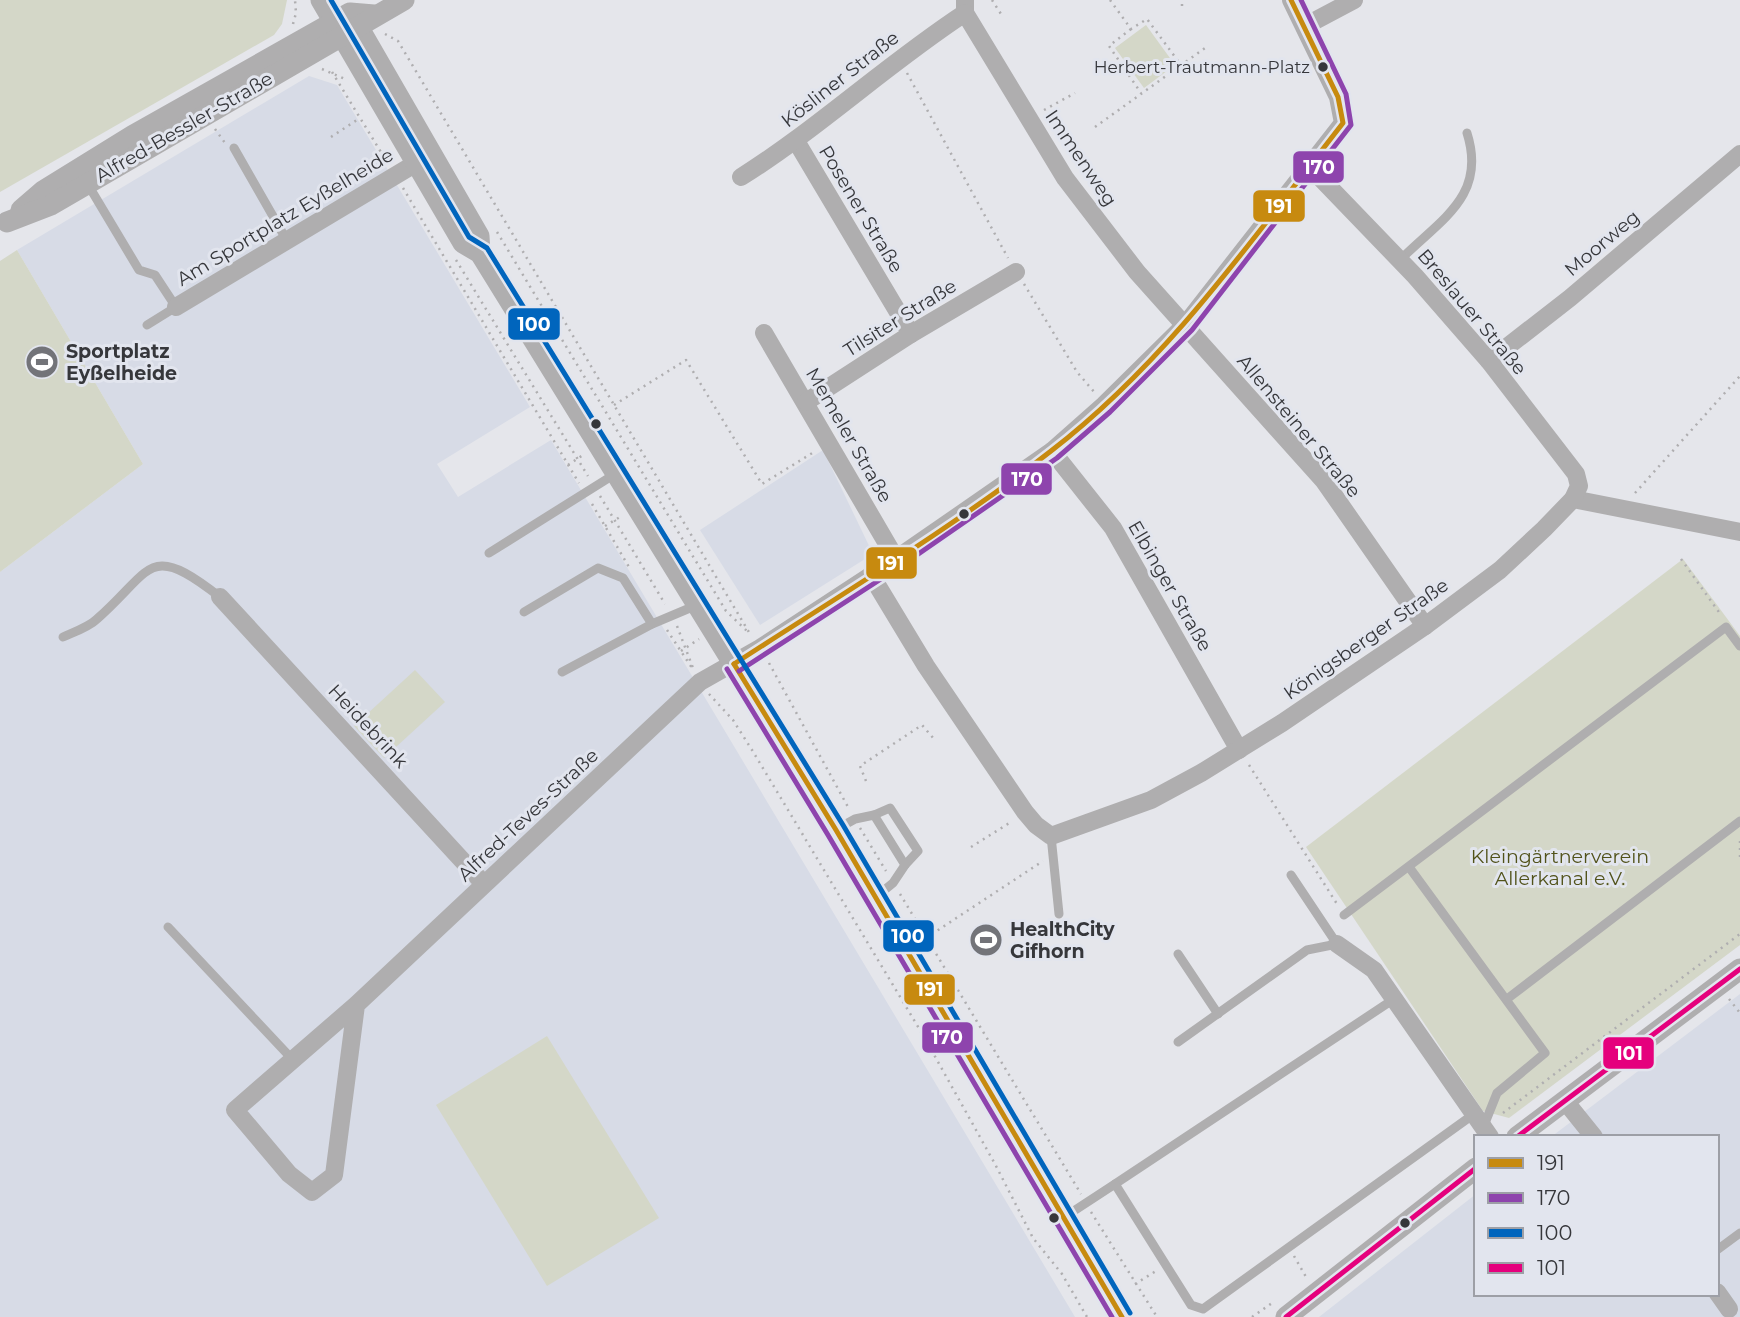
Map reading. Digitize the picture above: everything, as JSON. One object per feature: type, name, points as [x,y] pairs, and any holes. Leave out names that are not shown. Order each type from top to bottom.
[{"type":"street","points":[[321,0],[355,21],[463,243],[480,253],[836,830],[1122,1317]]},
{"type":"street","points":[[355,21],[404,0]]},
{"type":"street","points":[[1291,0],[1305,26],[1354,0]]},
{"type":"street","name":"Kösliner Straße","points":[[741,177],[796,141],[965,7]]},
{"type":"street","name":"Immenweg","points":[[965,7],[1065,178],[1137,272],[1185,325]]},
{"type":"street","name":"Alfred-Bessler-Straße","points":[[4,224],[51,205],[355,21]]},
{"type":"street","name":"Alfred-Bessler-Straße","points":[[4,224],[43,191],[76,171],[355,21]]},
{"type":"street","name":"Alfred-Teves-Straße","points":[[356,1005],[334,1175],[312,1192],[289,1174],[234,1110],[356,1005],[700,682],[734,664],[872,575],[1052,451],[1104,405],[1185,325],[1343,123],[1338,97],[1305,26]]},
{"type":"street","name":"Posener Straße","points":[[796,141],[911,334]]},
{"type":"street","name":"Moorweg","points":[[1489,361],[1570,298],[1740,154]]},
{"type":"street","name":"Am Sportplatz Eyßelheide","points":[[176,307],[422,159]]},
{"type":"street","name":"Breslauer Straße","points":[[1309,166],[1401,259],[1489,361],[1576,474],[1578,486],[1573,499]]},
{"type":"street","name":"Tilsiter Straße","points":[[806,402],[911,334],[1016,272]]},
{"type":"street","name":"Allensteiner Straße","points":[[1185,325],[1324,481],[1425,626]]},
{"type":"street","name":"Memeler Straße","points":[[764,333],[896,559]]},
{"type":"street","name":"Elbinger Straße","points":[[1052,451],[1113,528],[1239,750]]},
{"type":"street","points":[[1573,499],[1740,532]]},
{"type":"street","name":"Königsberger Straße","points":[[1051,836],[1152,800],[1239,750],[1425,626],[1500,570],[1573,499]]},
{"type":"street","points":[[872,575],[926,666],[1025,812],[1051,836]]},
{"type":"street","name":"Heidebrink","points":[[220,597],[484,884]]},
{"type":"street","points":[[1337,944],[1374,970],[1482,1126]]},
{"type":"street","points":[[1520,1135],[1740,969]]},
{"type":"street","points":[[1565,1101],[1596,1134]]},
{"type":"street","points":[[1286,1317],[1474,1170]]},
{"type":"street","points":[[1719,1295],[1729,1309]]},
{"type":"lane","points":[[1401,259],[1458,205],[1473,175],[1475,156],[1467,133]]},
{"type":"lane","points":[[234,148],[286,239]]},
{"type":"lane","points":[[87,183],[139,270],[155,275],[176,307],[147,325]]},
{"type":"lane","points":[[489,553],[615,474]]},
{"type":"lane","points":[[63,637],[96,621],[135,579],[150,569],[170,565],[188,572],[220,597]]},
{"type":"lane","points":[[524,612],[591,570],[607,570],[624,578],[656,622]]},
{"type":"lane","points":[[562,672],[656,622],[697,605]]},
{"type":"lane","points":[[1344,915],[1726,627],[1740,646]]},
{"type":"lane","points":[[836,830],[855,819],[890,808],[918,851],[893,883],[875,897]]},
{"type":"lane","points":[[874,815],[905,865]]},
{"type":"lane","points":[[1507,999],[1740,821]]},
{"type":"lane","points":[[1051,836],[1059,914]]},
{"type":"lane","points":[[1115,1184],[1191,1305],[1203,1309],[1289,1247],[1482,1126],[1497,1093],[1545,1053],[1409,867]]},
{"type":"lane","points":[[1178,1042],[1307,950],[1337,944],[1291,875]]},
{"type":"lane","points":[[169,927],[293,1060]]},
{"type":"lane","points":[[1178,954],[1218,1014]]},
{"type":"lane","points":[[1063,1218],[1394,999]]},
{"type":"lane","points":[[1719,1249],[1740,1233]]},
{"type":"path","points":[[292,29],[296,13],[295,0]]},
{"type":"path","points":[[992,0],[1000,14]]},
{"type":"path","points":[[1110,0],[1131,29]]},
{"type":"path","points":[[1182,0],[1182,6]]},
{"type":"path","points":[[1142,94],[1109,46],[1131,29],[1147,19],[1181,65]]},
{"type":"path","points":[[355,21],[383,40]]},
{"type":"path","points":[[355,21],[398,41],[751,634],[731,617],[491,222]]},
{"type":"path","points":[[1096,127],[1205,48]]},
{"type":"path","points":[[898,58],[1016,272],[1077,372],[1104,405]]},
{"type":"path","points":[[315,69],[332,72],[633,574]]},
{"type":"path","points":[[1028,118],[1075,93]]},
{"type":"path","points":[[206,113],[222,141],[234,148]]},
{"type":"path","points":[[331,137],[360,118]]},
{"type":"path","points":[[452,253],[673,617],[687,646],[694,671],[656,622]]},
{"type":"path","points":[[614,405],[686,360],[762,484],[829,442]]},
{"type":"path","points":[[1622,508],[1740,376]]},
{"type":"path","points":[[1681,559],[1726,622],[1726,627]]},
{"type":"path","points":[[731,617],[740,612]]},
{"type":"path","points":[[681,651],[687,646]]},
{"type":"path","points":[[766,658],[855,819],[1157,1317]]},
{"type":"path","points":[[705,691],[716,699],[733,720],[750,747],[923,1035],[995,1164],[1032,1238],[1062,1274],[1087,1317]]},
{"type":"path","points":[[866,781],[860,766],[922,725],[934,739]]},
{"type":"path","points":[[1239,750],[1344,915]]},
{"type":"path","points":[[971,847],[1025,812]]},
{"type":"path","points":[[1740,841],[1740,859]]},
{"type":"path","points":[[926,938],[1051,855]]},
{"type":"path","points":[[1482,1126],[1740,934]]},
{"type":"path","points":[[1732,1003],[1740,1013]]},
{"type":"path","points":[[1289,1247],[1306,1278]]},
{"type":"path","points":[[1135,1284],[1165,1265]]},
{"type":"shaded area","points":[[309,76],[337,85],[530,407],[437,464],[458,497],[551,440],[1075,1317],[0,1317],[0,572],[143,464],[17,250]]},
{"type":"shaded area","points":[[823,450],[873,554],[760,625],[700,530]]},
{"type":"shaded area","points":[[1740,994],[1740,1317],[1319,1317],[1474,1196],[1474,1296],[1719,1296],[1719,1135],[1554,1135]]},
{"type":"green space","points":[[0,0],[287,0],[282,24],[274,35],[0,192]]},
{"type":"green space","points":[[1146,25],[1175,65],[1144,88],[1115,48]]},
{"type":"green space","name":"Sportplatz Eyßelheide","points":[[17,250],[143,464],[0,572],[0,261]]},
{"type":"green space","name":"Kleingärtnerverein Allerkanal e.V.","points":[[1683,559],[1740,636],[1740,945],[1509,1118],[1483,1111],[1306,847]]},
{"type":"green space","points":[[415,670],[445,702],[384,758],[354,726]]},
{"type":"green space","points":[[547,1036],[659,1218],[547,1286],[436,1105]]},
{"type":"transit line","name":"100","points":[[331,0],[469,237],[487,248],[843,825],[1130,1313]]},
{"type":"transit line","name":"191","points":[[734,664],[935,534],[1051,451],[1133,378],[1207,296],[1343,123],[1338,97],[1291,0]]},
{"type":"transit line","name":"170","points":[[739,671],[901,566],[1057,458],[1110,412],[1192,330],[1351,125],[1346,94],[1301,0]]},
{"type":"transit line","name":"191","points":[[734,664],[836,830],[1122,1317]]},
{"type":"transit line","name":"170","points":[[727,669],[1112,1317]]},
{"type":"transit line","name":"101","points":[[1520,1135],[1740,969]]},
{"type":"transit line","name":"101","points":[[1286,1317],[1474,1170]]},
{"type":"place","name":"Herbert-Trautmann-Platz","points":[[1323,67]]},
{"type":"place","name":"Sportplatz Eyßelheide","points":[[42,362]]},
{"type":"place","name":"HealthCity Gifhorn","points":[[986,940]]}]
